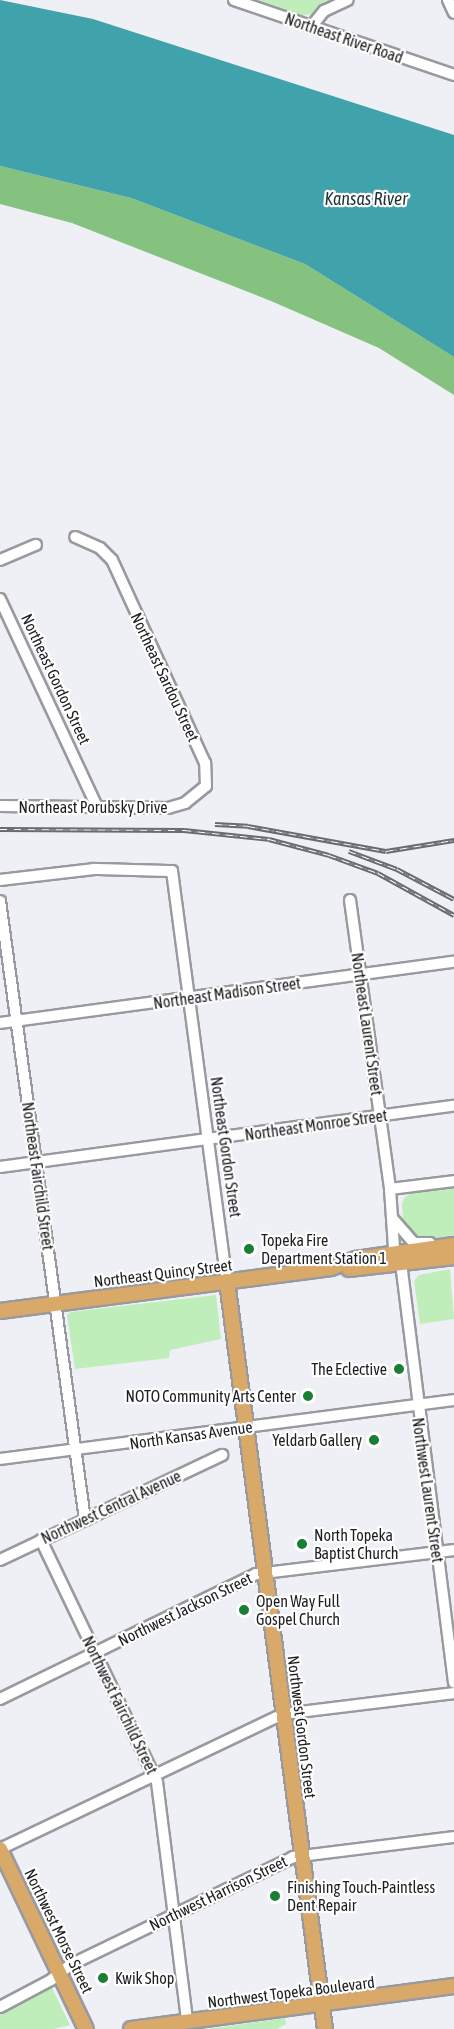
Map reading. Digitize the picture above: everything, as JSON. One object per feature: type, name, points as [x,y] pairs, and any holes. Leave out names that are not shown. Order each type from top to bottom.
[{"type":"main road","name":"Northeast Quincy Street","points":[[395,1259],[454,1244]]},
{"type":"main road","name":"Northeast Quincy Street","points":[[0,1311],[395,1259],[454,1257]]},
{"type":"main road","name":"Northeast Gordon Street","points":[[227,1281],[245,1429]]},
{"type":"main road","name":"Northwest Gordon Street","points":[[245,1429],[325,2029]]},
{"type":"main road","name":"Northwest Morse Street","points":[[0,1849],[86,2029]]},
{"type":"main road","name":"Northwest Topeka Boulevard","points":[[131,2029],[453,1986]]},
{"type":"street","name":"Northeast River Road","points":[[234,0],[454,75]]},
{"type":"street","points":[[311,27],[324,11],[348,0]]},
{"type":"street","points":[[448,0],[454,13]]},
{"type":"street","name":"Northeast Sardou Street","points":[[75,537],[100,548],[112,560],[206,763],[206,786],[186,803]]},
{"type":"street","points":[[0,560],[36,545]]},
{"type":"street","name":"Northeast Gordon Street","points":[[0,598],[97,807]]},
{"type":"street","name":"Northeast Porubsky Drive","points":[[0,806],[168,808],[186,803]]},
{"type":"street","name":"Northeast Gordon Street","points":[[0,880],[94,869],[172,871],[227,1281]]},
{"type":"street","name":"Northeast Laurent Street","points":[[350,900],[390,1189],[393,1248],[417,1404]]},
{"type":"street","name":"Northeast Fairchild Street","points":[[0,901],[75,1450]]},
{"type":"street","name":"Northeast Madison Street","points":[[0,1023],[454,962]]},
{"type":"street","name":"Northeast Monroe Street","points":[[0,1167],[454,1106]]},
{"type":"street","points":[[390,1189],[454,1181]]},
{"type":"street","points":[[393,1219],[414,1243],[454,1244]]},
{"type":"street","name":"North Kansas Avenue","points":[[0,1459],[245,1429],[454,1400]]},
{"type":"street","name":"Northwest Laurent Street","points":[[417,1404],[454,1683]]},
{"type":"street","points":[[75,1450],[85,1520]]},
{"type":"street","name":"Northwest Central Avenue","points":[[0,1560],[222,1455]]},
{"type":"street","name":"Northwest Fairchild Street","points":[[41,1540],[159,1790],[187,2021]]},
{"type":"street","name":"Northwest Jackson Street","points":[[0,1699],[265,1573],[454,1550]]},
{"type":"street","points":[[0,1849],[153,1774],[283,1714],[454,1693]]},
{"type":"street","name":"Northwest Harrison Street","points":[[0,2007],[174,1914],[302,1856],[454,1837]]},
{"type":"green space","points":[[245,0],[342,0],[313,14],[293,17]]},
{"type":"green space","points":[[0,166],[131,198],[305,264],[454,357],[454,395],[379,348],[271,301],[72,223],[0,204]]},
{"type":"green space","points":[[454,1188],[454,1239],[416,1240],[403,1221],[402,1204],[405,1197],[413,1192]]},
{"type":"green space","points":[[450,1269],[454,1319],[420,1324],[414,1281],[419,1275]]},
{"type":"green space","points":[[216,1295],[221,1339],[170,1350],[169,1358],[75,1369],[67,1315],[71,1312]]},
{"type":"green space","points":[[51,1986],[70,2025],[54,2029],[0,2029],[0,2011]]},
{"type":"green space","points":[[285,2018],[286,2024],[277,2029],[208,2029]]},
{"type":"water","name":"Kansas River","points":[[0,0],[93,19],[454,135],[454,357],[305,264],[131,198],[0,166]]},
{"type":"railway","points":[[215,824],[248,826],[386,851],[454,840]]},
{"type":"railway","points":[[0,829],[184,830],[269,839],[329,855],[378,873],[454,915]]},
{"type":"railway","points":[[349,851],[397,869],[454,899]]},
{"type":"place","name":"Topeka Fire Department Station 1","points":[[249,1249]]},
{"type":"place","name":"The Eclective","points":[[399,1369]]},
{"type":"place","name":"NOTO Community Arts Center","points":[[308,1396]]},
{"type":"place","name":"Yeldarb Gallery","points":[[374,1440]]},
{"type":"place","name":"North Topeka Baptist Church","points":[[302,1544]]},
{"type":"place","name":"Open Way Full Gospel Church","points":[[244,1610]]},
{"type":"place","name":"Finishing Touch-Paintless Dent Repair","points":[[275,1896]]},
{"type":"place","name":"Kwik Shop","points":[[103,1978]]}]
